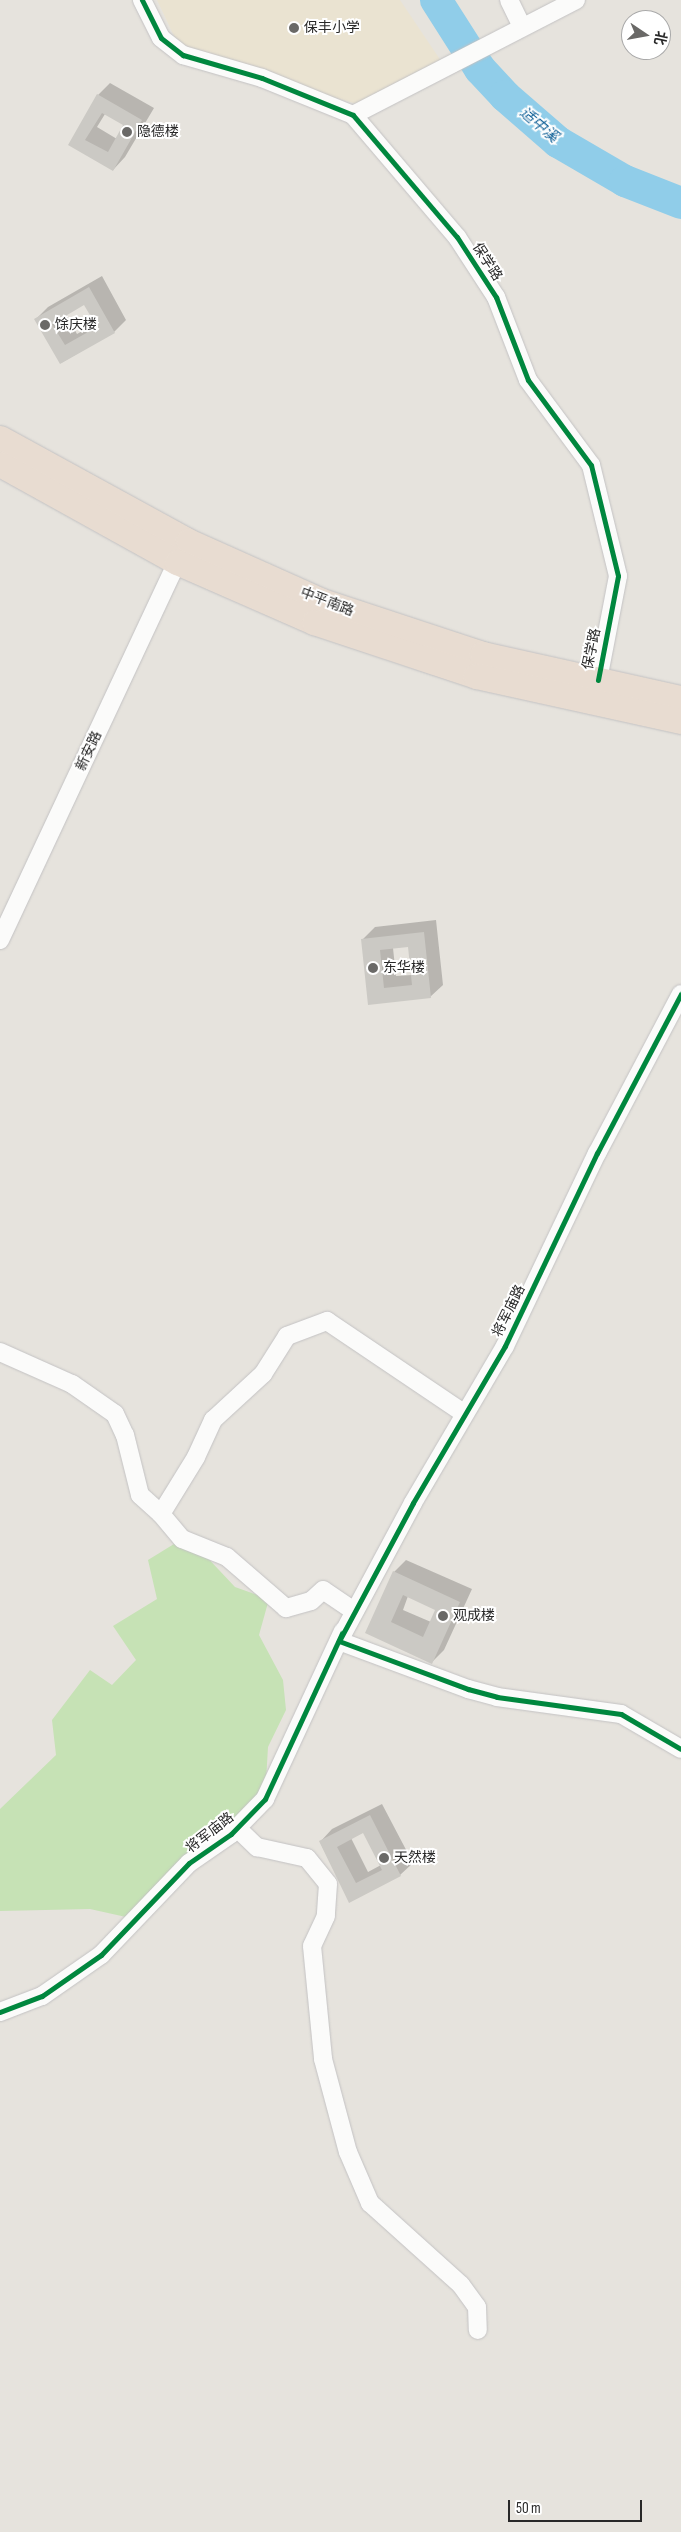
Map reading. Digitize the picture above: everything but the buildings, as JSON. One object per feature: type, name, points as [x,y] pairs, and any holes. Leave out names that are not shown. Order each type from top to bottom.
[{"type":"highway","name":"中平南路","points":[[0,438],[188,541],[313,597],[482,654],[681,698]]},
{"type":"highway","points":[[0,464],[177,562],[314,622],[419,659],[476,676],[681,721]]},
{"type":"street","name":"保学路","points":[[142,0],[161,38],[183,55],[262,78],[353,115],[457,237],[496,297],[528,380],[591,465],[618,576],[598,680]]},
{"type":"street","points":[[509,0],[522,27]]},
{"type":"street","points":[[353,115],[576,0]]},
{"type":"street","name":"新安路","points":[[0,940],[177,562]]},
{"type":"street","name":"将军庙路","points":[[0,2012],[42,1996],[100,1955],[189,1863],[237,1828],[266,1799],[341,1636],[505,1346],[597,1153],[681,994]]},
{"type":"street","points":[[161,1514],[196,1457],[213,1420],[263,1374],[287,1336],[326,1320],[465,1414]]},
{"type":"street","points":[[0,1352],[72,1384],[115,1414],[125,1435],[140,1495],[161,1514],[182,1539],[227,1557],[286,1608],[311,1601],[324,1590],[354,1611]]},
{"type":"street","points":[[341,1636],[468,1689],[498,1697],[621,1714],[681,1749]]},
{"type":"street","points":[[237,1828],[257,1847],[307,1858],[328,1884],[326,1916],[312,1946],[323,2060],[348,2152],[370,2203],[460,2285],[477,2307],[478,2330]]},
{"type":"shaded area","name":"保丰小学","points":[[157,0],[400,0],[445,67],[368,107],[183,55]]},
{"type":"green space","points":[[187,1536],[235,1587],[269,1599],[259,1635],[283,1680],[286,1710],[268,1747],[265,1799],[135,1919],[90,1909],[0,1911],[0,1809],[56,1755],[52,1720],[90,1670],[112,1685],[136,1660],[113,1626],[157,1599],[148,1560]]},
{"type":"waterway","name":"适中溪","points":[[436,0],[480,69],[505,96],[558,142],[625,181],[681,203]]},
{"type":"cycle path","points":[[142,0],[161,38],[183,55],[262,78],[353,115],[457,237],[496,297],[528,380],[591,465],[618,576],[598,680]]},
{"type":"cycle path","points":[[681,994],[597,1153],[505,1346],[413,1503],[339,1641],[468,1689],[497,1697],[621,1714],[681,1749]]},
{"type":"cycle path","points":[[0,2012],[42,1996],[101,1955],[189,1863],[231,1834],[265,1799],[342,1633]]},
{"type":"place","name":"保丰小学","points":[[294,28]]},
{"type":"place","name":"隐德楼","points":[[127,132]]},
{"type":"place","name":"馀庆楼","points":[[45,325]]},
{"type":"place","name":"东华楼","points":[[373,968]]},
{"type":"place","name":"观成楼","points":[[443,1616]]},
{"type":"place","name":"天然楼","points":[[384,1858]]}]
